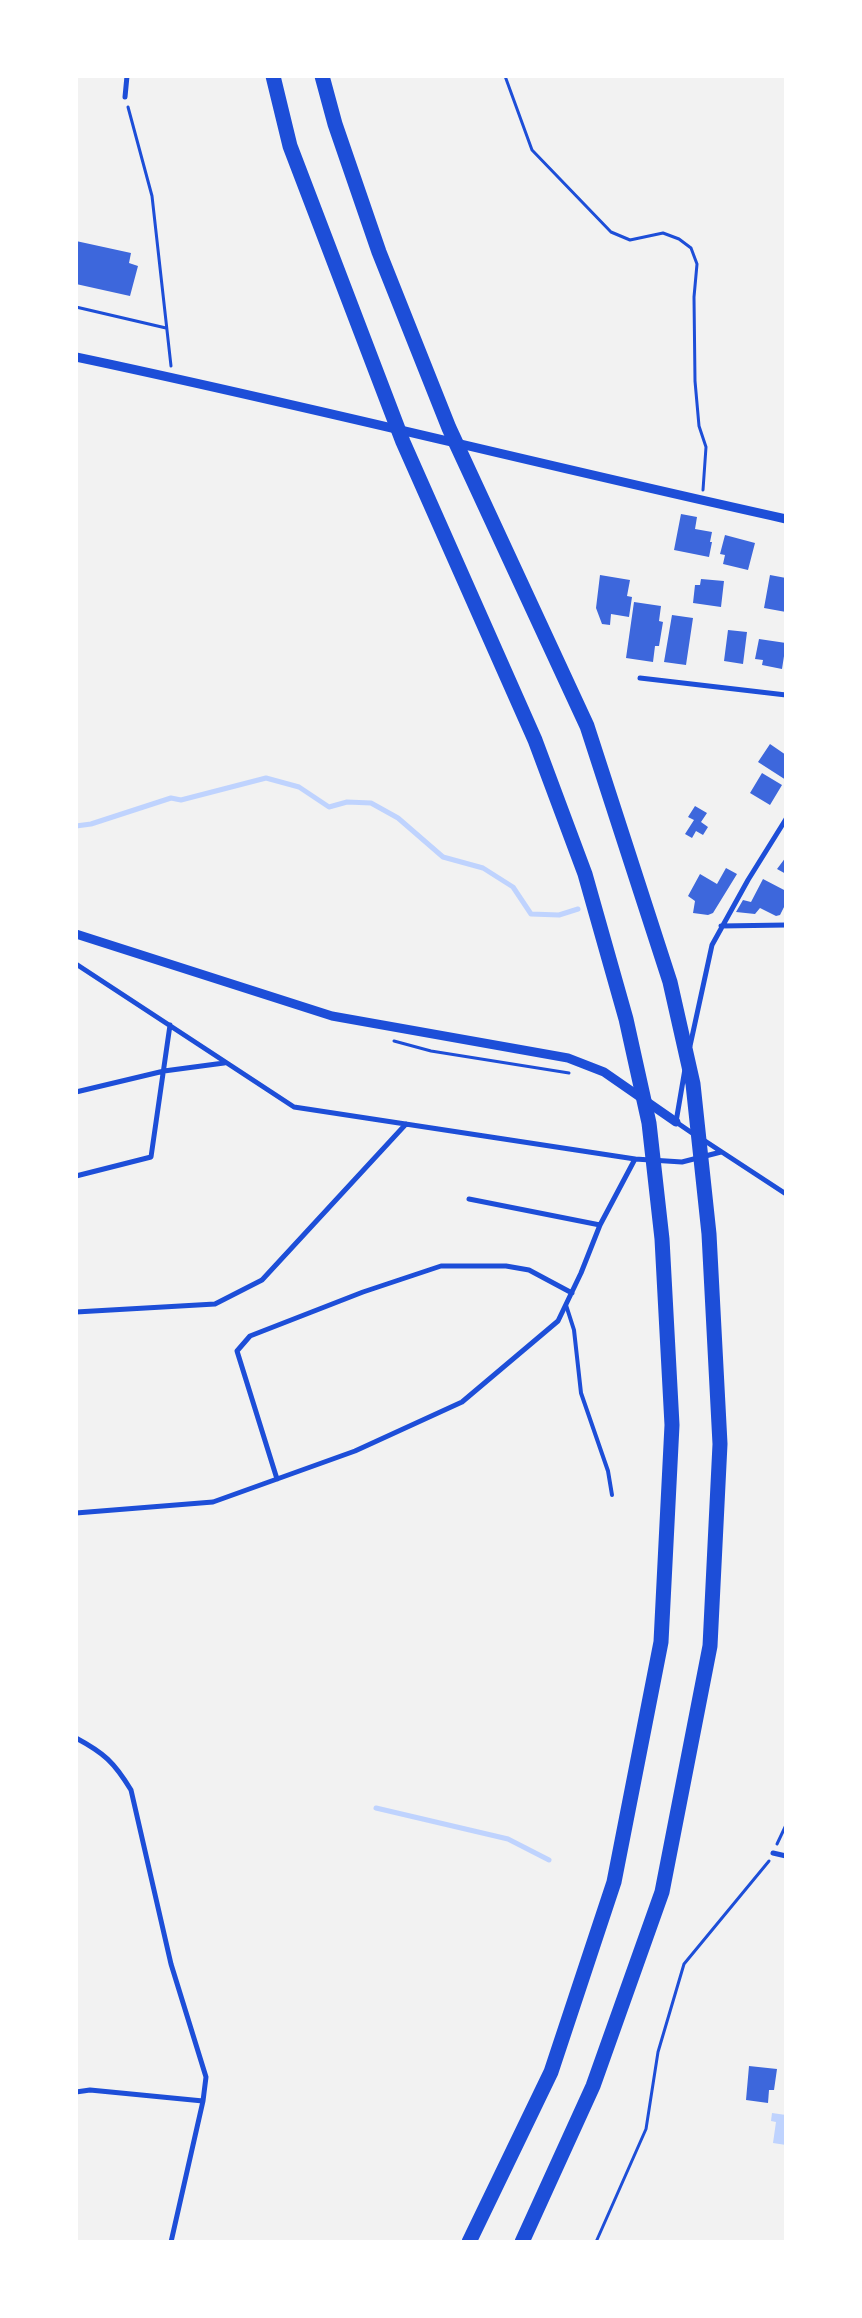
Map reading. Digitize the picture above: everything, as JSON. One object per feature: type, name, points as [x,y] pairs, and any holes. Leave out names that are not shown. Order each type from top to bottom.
[{"type":"highway","points":[[273,76],[290,146],[403,442],[535,740],[585,874],[626,1019],[649,1123],[662,1239],[672,1425],[661,1642],[614,1882],[550,2072],[469,2242]]},
{"type":"highway","points":[[322,76],[335,124],[379,252],[449,428],[587,726],[670,982],[693,1084],[708,1234],[720,1444],[710,1646],[662,1892],[593,2086],[522,2242]]},
{"type":"street","points":[[125,97],[127,76]]},
{"type":"street","points":[[76,357],[242,392],[543,464],[786,519]]},
{"type":"street","points":[[640,678],[786,695]]},
{"type":"street","points":[[676,1122],[684,1072],[712,945],[721,926],[786,819]]},
{"type":"street","points":[[721,926],[786,925]]},
{"type":"street","points":[[76,934],[332,1016],[568,1058],[604,1072],[786,1194]]},
{"type":"street","points":[[76,964],[294,1107],[635,1159],[682,1162],[721,1152]]},
{"type":"street","points":[[76,1176],[151,1157],[170,1025]]},
{"type":"street","points":[[76,1092],[164,1071],[225,1063]]},
{"type":"street","points":[[76,1312],[215,1304],[262,1280],[406,1124]]},
{"type":"street","points":[[76,1513],[213,1502],[355,1451],[462,1402],[558,1321],[572,1293],[600,1225],[635,1159]]},
{"type":"street","points":[[469,1199],[600,1225]]},
{"type":"street","points":[[277,1479],[237,1351],[250,1336],[364,1292],[441,1266],[506,1266],[529,1270],[572,1293]]},
{"type":"street","points":[[76,1738],[99,1750],[118,1768],[130,1790],[169,1956],[206,2078],[203,2101],[171,2242]]},
{"type":"street","points":[[773,1853],[786,1856]]},
{"type":"street","points":[[76,2092],[90,2090],[203,2101]]},
{"type":"lane","points":[[566,1305],[574,1330],[582,1393],[608,1471],[612,1495]]},
{"type":"path","points":[[504,76],[532,150],[611,232],[630,240],[663,233],[679,239],[691,248],[697,264],[694,297],[695,381],[699,426],[706,447],[702,500]]},
{"type":"path","points":[[125,97],[152,196],[171,377]]},
{"type":"path","points":[[76,307],[166,328]]},
{"type":"path","points":[[596,2242],[646,2129],[658,2052],[684,1964],[770,1860],[786,1825]]},
{"type":"water","points":[[772,2113],[786,2115],[786,2145],[773,2143],[776,2122],[771,2121]]},
{"type":"building","points":[[76,241],[131,253],[129,263],[138,266],[130,296],[76,284]]},
{"type":"building","points":[[681,514],[697,517],[695,529],[712,532],[709,557],[674,550]]},
{"type":"building","points":[[725,535],[755,543],[748,570],[723,564],[725,555],[720,554]]},
{"type":"building","points":[[600,575],[630,580],[627,596],[632,597],[629,617],[611,614],[610,625],[602,624],[596,608]]},
{"type":"building","points":[[770,575],[786,578],[786,612],[764,608]]},
{"type":"building","points":[[701,579],[724,581],[721,607],[693,603],[695,585],[700,585]]},
{"type":"building","points":[[634,602],[661,606],[659,621],[663,622],[659,646],[655,646],[653,662],[626,658]]},
{"type":"building","points":[[672,615],[693,618],[686,665],[664,662]]},
{"type":"building","points":[[728,630],[747,632],[743,664],[724,661]]},
{"type":"building","points":[[759,639],[786,643],[782,669],[762,665],[763,660],[755,659]]},
{"type":"building","points":[[770,744],[786,755],[786,780],[758,762]]},
{"type":"building","points":[[762,773],[782,785],[770,805],[750,793]]},
{"type":"building","points":[[695,806],[707,813],[701,822],[708,827],[703,835],[696,831],[692,838],[685,834],[694,820],[688,817]]},
{"type":"building","points":[[786,857],[786,874],[777,869]]},
{"type":"building","points":[[726,868],[737,874],[713,913],[708,915],[693,913],[695,901],[688,896],[700,874],[717,884]]},
{"type":"building","points":[[763,879],[786,891],[786,903],[780,915],[776,916],[760,908],[755,914],[736,912],[743,900],[751,902]]},
{"type":"building","points":[[749,2066],[777,2069],[774,2090],[769,2090],[768,2103],[746,2100]]},
{"type":"waterway","points":[[76,826],[91,824],[171,798],[181,800],[266,778],[299,787],[329,807],[347,802],[371,803],[398,818],[443,857],[483,868],[513,887],[531,914],[559,915],[578,909]]},
{"type":"waterway","points":[[376,1808],[508,1839],[549,1860]]}]
